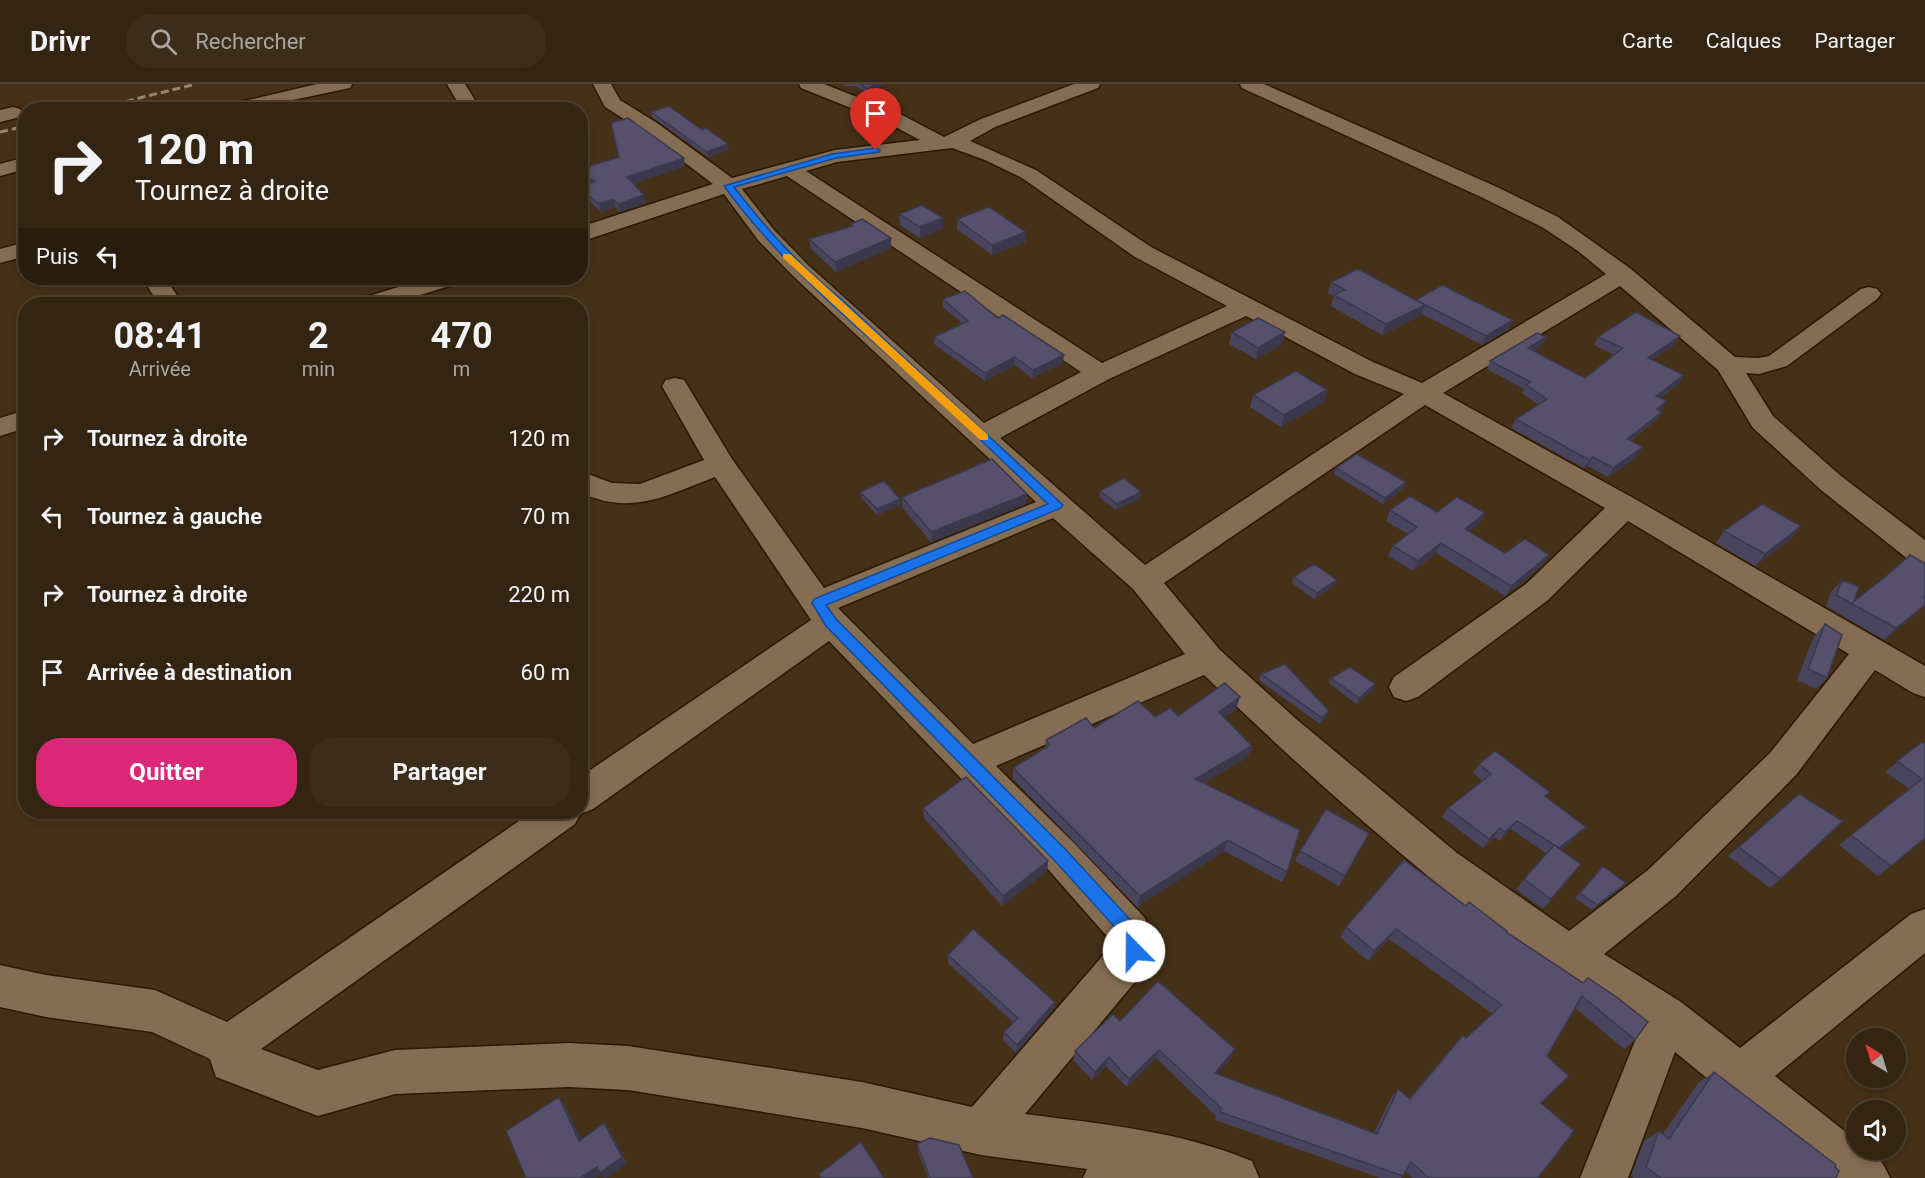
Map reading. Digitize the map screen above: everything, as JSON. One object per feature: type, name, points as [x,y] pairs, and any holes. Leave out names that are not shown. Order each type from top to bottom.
[{"type":"street","points":[[289,102],[343,84]]},
{"type":"street","points":[[456,84],[469,102]]},
{"type":"street","points":[[602,84],[612,103],[650,127],[729,186],[766,235],[800,270],[1057,505],[1144,581],[1208,658],[1282,728],[1443,865],[1570,956],[1666,1017],[1866,1178]]},
{"type":"street","points":[[808,84],[947,143],[992,156],[1029,174],[1143,252],[1364,368],[1424,393],[1625,506],[1925,683]]},
{"type":"street","points":[[588,232],[729,186],[835,156],[947,143],[988,123],[1091,84]]},
{"type":"street","points":[[1249,84],[1372,137],[1550,222],[1623,274],[1728,365],[1763,422],[1831,483],[1925,556]]},
{"type":"street","points":[[0,170],[18,165]]},
{"type":"street","points":[[790,169],[1100,374]]},
{"type":"street","points":[[0,256],[18,251]]},
{"type":"street","points":[[1144,581],[1424,393],[1623,274]]},
{"type":"street","points":[[386,297],[417,285]]},
{"type":"street","points":[[428,285],[441,297]]},
{"type":"street","points":[[1728,365],[1759,366],[1778,361],[1869,294]]},
{"type":"street","points":[[982,436],[1100,374],[1247,306]]},
{"type":"street","points":[[675,386],[721,464],[825,613],[1061,856],[1130,932],[1134,951],[981,1132]]},
{"type":"street","points":[[0,427],[18,421]]},
{"type":"street","points":[[588,484],[607,493],[642,494],[721,464]]},
{"type":"street","points":[[588,792],[825,613],[1057,505]]},
{"type":"street","points":[[1406,687],[1537,592],[1625,506]]},
{"type":"street","points":[[1570,956],[1662,884],[1783,764],[1871,650]]},
{"type":"street","points":[[968,762],[1208,658]]},
{"type":"street","points":[[552,819],[248,1032],[233,1047],[232,1061],[318,1093],[395,1072],[569,1065],[628,1068],[862,1105],[1136,1169],[1235,1178]]},
{"type":"street","points":[[1739,1077],[1925,928]]},
{"type":"street","points":[[0,986],[46,996],[154,1011],[233,1047]]},
{"type":"street","points":[[1604,1178],[1666,1017]]},
{"type":"building","points":[[860,84],[875,84],[868,89]]},
{"type":"building","points":[[669,106],[702,130],[706,128],[728,144],[707,152],[651,112]]},
{"type":"building","points":[[628,118],[684,158],[627,177],[644,195],[618,204],[613,199],[599,204],[588,195],[588,183],[595,181],[588,177],[588,167],[619,157],[611,123]]},
{"type":"building","points":[[922,205],[943,218],[920,227],[899,214]]},
{"type":"building","points":[[989,207],[1026,232],[992,245],[957,219]]},
{"type":"building","points":[[862,219],[891,238],[835,262],[809,239],[853,226],[851,224]]},
{"type":"building","points":[[1358,269],[1425,305],[1386,324],[1334,295],[1345,290],[1331,282]]},
{"type":"building","points":[[1442,285],[1513,320],[1486,336],[1416,300]]},
{"type":"building","points":[[965,291],[998,318],[1003,315],[1064,355],[1033,370],[1015,357],[985,373],[934,337],[968,321],[943,299]]},
{"type":"building","points":[[1636,312],[1680,336],[1648,358],[1684,375],[1656,396],[1667,401],[1657,409],[1662,412],[1627,439],[1643,447],[1613,468],[1593,457],[1589,460],[1516,419],[1547,399],[1526,385],[1531,382],[1490,361],[1537,333],[1546,337],[1528,348],[1585,378],[1623,348],[1598,337]]},
{"type":"building","points":[[1258,318],[1285,332],[1258,348],[1232,332]]},
{"type":"building","points":[[1296,371],[1327,390],[1284,415],[1253,395]]},
{"type":"building","points":[[1357,454],[1406,482],[1385,498],[1336,468]]},
{"type":"building","points":[[992,459],[1027,494],[931,532],[902,497]]},
{"type":"building","points":[[1124,478],[1141,492],[1117,504],[1100,491]]},
{"type":"building","points":[[884,481],[900,499],[877,509],[860,492]]},
{"type":"building","points":[[1410,496],[1437,512],[1457,497],[1485,513],[1465,529],[1505,553],[1525,539],[1549,555],[1511,586],[1441,543],[1418,561],[1393,546],[1417,527],[1390,510]]},
{"type":"building","points":[[1762,504],[1801,526],[1765,554],[1724,531]]},
{"type":"building","points":[[1910,555],[1925,563],[1925,605],[1896,628],[1836,595],[1842,580],[1859,587],[1854,601]]},
{"type":"building","points":[[1314,564],[1337,580],[1317,593],[1294,577]]},
{"type":"building","points":[[1825,624],[1842,635],[1827,678],[1808,669]]},
{"type":"building","points":[[1285,664],[1329,711],[1322,718],[1261,674]]},
{"type":"building","points":[[1350,667],[1375,684],[1359,698],[1331,678]]},
{"type":"building","points":[[1225,683],[1240,697],[1219,712],[1252,746],[1195,779],[1300,830],[1287,872],[1228,840],[1140,896],[1013,768],[1050,745],[1046,740],[1086,718],[1094,728],[1138,701],[1155,717],[1170,708],[1178,716]]},
{"type":"building","points":[[1922,742],[1925,744],[1925,838],[1891,866],[1851,835],[1922,779],[1897,761]]},
{"type":"building","points":[[1495,751],[1550,792],[1545,796],[1586,827],[1559,848],[1517,821],[1505,832],[1500,828],[1489,839],[1448,808],[1491,774],[1479,764]]},
{"type":"building","points":[[966,777],[1048,861],[1003,896],[923,808]]},
{"type":"building","points":[[1799,794],[1843,821],[1781,879],[1739,847]]},
{"type":"building","points":[[1326,809],[1369,833],[1345,876],[1300,851]]},
{"type":"building","points":[[1554,845],[1581,864],[1551,899],[1524,879]]},
{"type":"building","points":[[1404,860],[1466,906],[1469,902],[1506,932],[1583,983],[1588,978],[1648,1022],[1635,1040],[1582,996],[1547,1056],[1569,1076],[1541,1103],[1574,1131],[1538,1178],[1429,1178],[1411,1162],[1403,1176],[1220,1112],[1221,1108],[1159,1050],[1129,1079],[1109,1057],[1095,1072],[1075,1051],[1113,1014],[1120,1021],[1158,981],[1235,1049],[1215,1073],[1377,1134],[1398,1089],[1410,1099],[1463,1035],[1466,1038],[1502,1005],[1396,929],[1374,951],[1346,927]]},
{"type":"building","points":[[1603,866],[1626,883],[1597,905],[1580,893]]},
{"type":"building","points":[[973,929],[1055,1002],[1017,1045],[1004,1032],[1018,1018],[948,955]]},
{"type":"building","points":[[1714,1072],[1836,1165],[1839,1171],[1836,1178],[1661,1178],[1646,1167],[1659,1131],[1669,1139]]},
{"type":"building","points":[[559,1097],[579,1141],[604,1123],[622,1157],[600,1173],[597,1167],[580,1178],[526,1178],[506,1131]]},
{"type":"building","points":[[930,1138],[959,1145],[973,1178],[930,1178],[917,1144]]},
{"type":"building","points":[[861,1142],[884,1178],[821,1178],[819,1174]]},
{"type":"railway","points":[[123,102],[196,84]]},
{"type":"railway","points":[[0,132],[18,128]]},
{"type":"slow traffic","points":[[787,256],[984,438]]},
{"type":"route","points":[[876,150],[835,156],[729,186],[766,235],[800,270],[1057,505],[818,603],[831,623],[1061,856],[1130,932],[1134,951]]}]
